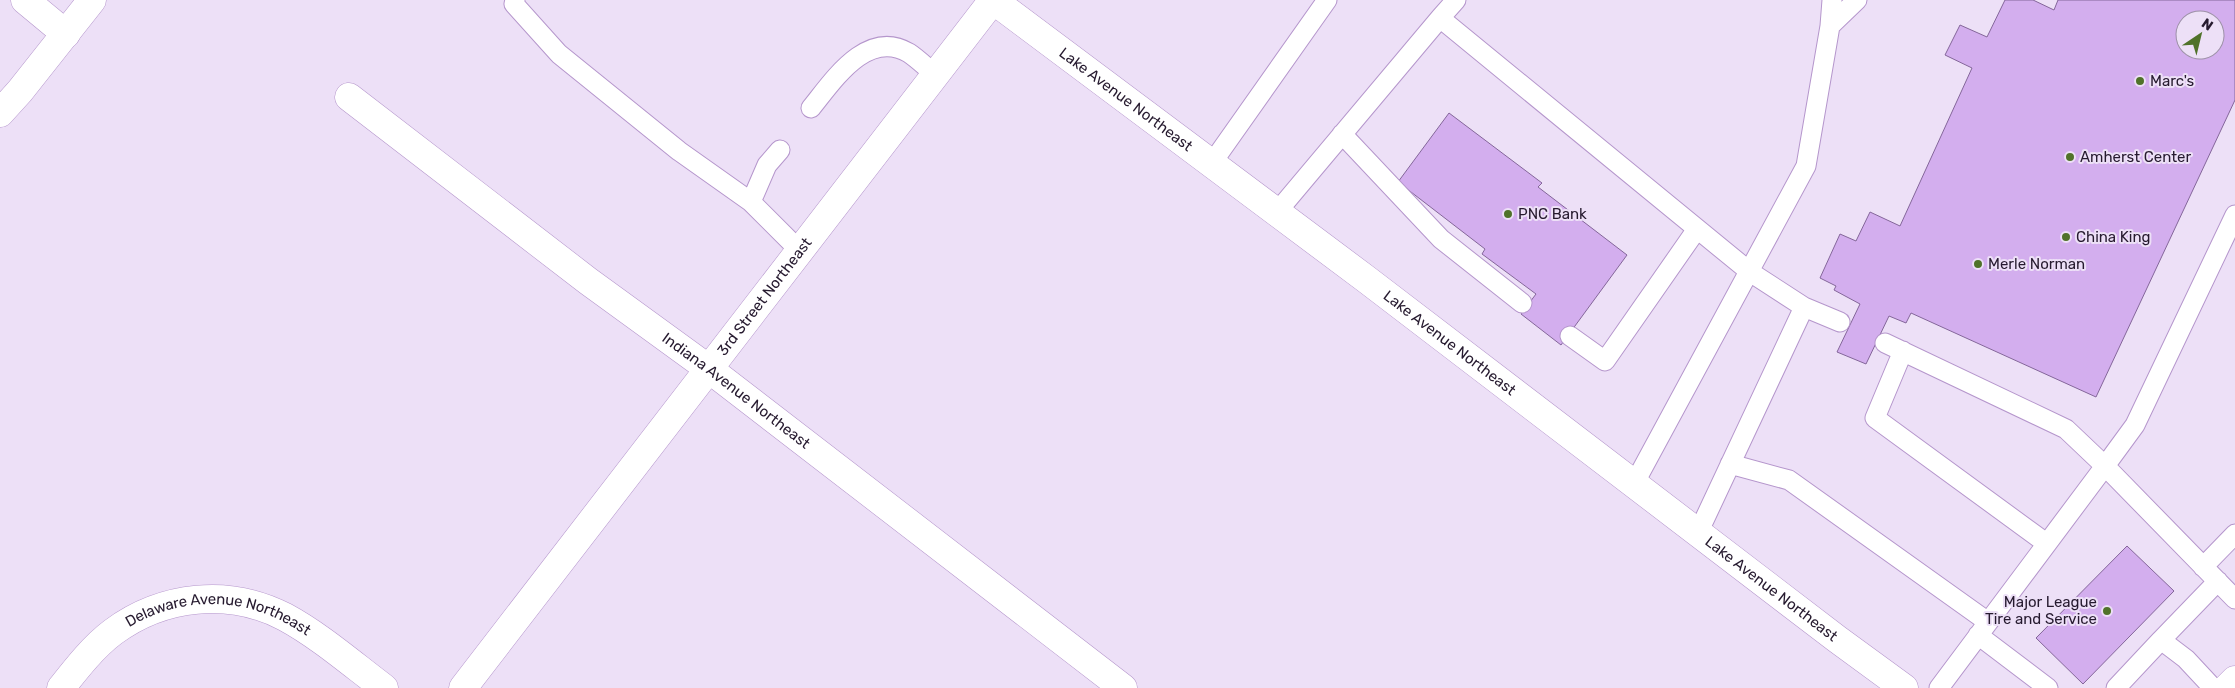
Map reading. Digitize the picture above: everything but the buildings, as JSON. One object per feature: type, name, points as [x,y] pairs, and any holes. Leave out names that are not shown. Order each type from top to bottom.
[{"type":"street","points":[[24,0],[66,34]]},
{"type":"street","points":[[0,113],[92,0]]},
{"type":"street","name":"Lake Avenue Northeast","points":[[993,0],[1212,163],[1904,688]]},
{"type":"street","name":"3rd Street Northeast","points":[[463,688],[993,0]]},
{"type":"street","name":"Indiana Avenue Northeast","points":[[349,97],[580,275],[709,369],[1123,688]]},
{"type":"street","name":"Delaware Avenue Northeast","points":[[61,688],[77,667],[111,633],[134,618],[156,608],[180,601],[226,598],[248,602],[285,617],[333,649],[384,688]]},
{"type":"street","points":[[2227,688],[2235,680]]},
{"type":"lane","points":[[515,0],[514,4],[559,54],[679,151],[751,202],[800,251]]},
{"type":"lane","points":[[1212,163],[1327,0]]},
{"type":"lane","points":[[1276,212],[1456,0]]},
{"type":"lane","points":[[1634,484],[1806,166],[1830,26],[1832,0]]},
{"type":"lane","points":[[1830,26],[1857,0]]},
{"type":"lane","points":[[1440,18],[1750,272],[1804,307],[1840,322]]},
{"type":"lane","points":[[811,108],[842,71],[863,52],[889,46],[908,53],[936,75]]},
{"type":"lane","points":[[1342,134],[1441,239],[1522,303]]},
{"type":"lane","points":[[751,202],[767,165],[780,150]]},
{"type":"lane","points":[[1940,688],[2135,425],[2235,215]]},
{"type":"lane","points":[[1570,336],[1605,361],[1697,229]]},
{"type":"lane","points":[[1698,533],[1804,307]]},
{"type":"lane","points":[[1885,343],[2066,429],[2105,466],[2235,599]]},
{"type":"lane","points":[[1902,351],[1875,418],[2046,543]]},
{"type":"lane","points":[[1730,464],[1789,480],[1983,628],[2048,688]]},
{"type":"lane","points":[[2203,567],[2235,534]]},
{"type":"lane","points":[[2118,686],[2218,581]]},
{"type":"lane","points":[[2161,640],[2186,659],[2213,688]]},
{"type":"place","name":"Marc's","points":[[2140,81]]},
{"type":"place","name":"Amherst Center","points":[[2070,157]]},
{"type":"place","name":"PNC Bank","points":[[1508,214]]},
{"type":"place","name":"China King","points":[[2066,237]]},
{"type":"place","name":"Merle Norman","points":[[1978,264]]},
{"type":"place","name":"Major League Tire and Service","points":[[2107,611]]}]
